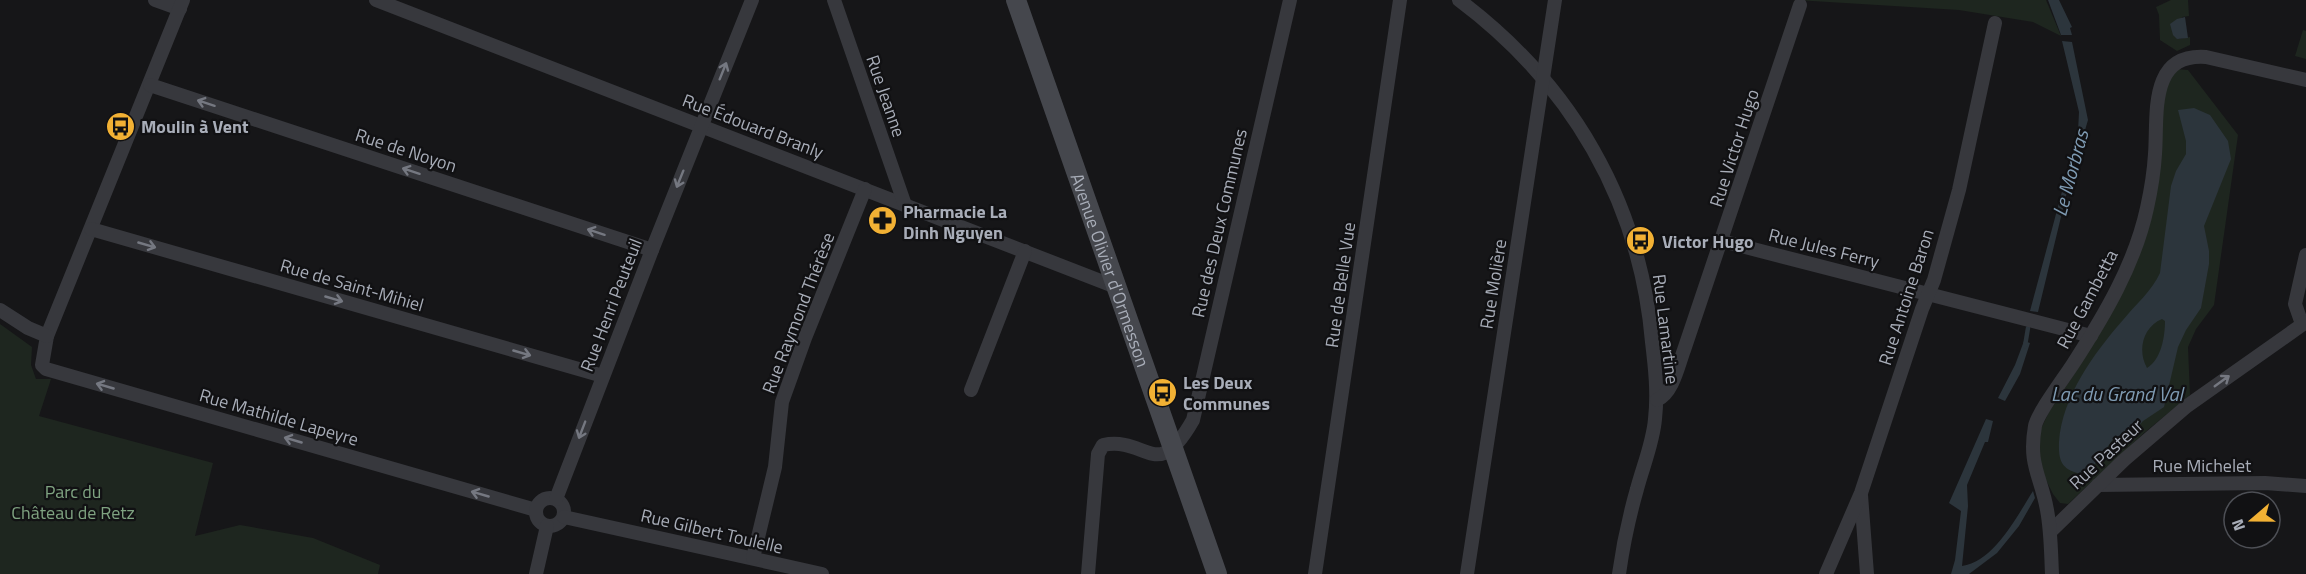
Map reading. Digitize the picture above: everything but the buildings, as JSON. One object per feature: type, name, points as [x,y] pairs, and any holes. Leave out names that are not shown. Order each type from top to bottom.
[{"type":"main road","name":"Avenue Olivier d'Ormesson","points":[[1016,0],[1217,574]]},
{"type":"street","points":[[0,310],[28,328],[47,336],[182,5],[154,0]]},
{"type":"street","name":"Rue Édouard Branly","points":[[376,0],[1116,287]]},
{"type":"street","name":"Rue Henri Peuteuil","points":[[556,499],[752,0]]},
{"type":"street","name":"Rue Jeanne","points":[[834,0],[905,205]]},
{"type":"street","name":"Rue des Deux Communes","points":[[1172,448],[1183,437],[1193,420],[1290,0]]},
{"type":"street","name":"Rue de Belle Vue","points":[[1315,574],[1400,0]]},
{"type":"street","name":"Rue Lamartine","points":[[1459,0],[1487,21],[1543,76],[1578,123],[1599,159],[1617,197],[1634,242],[1650,319],[1657,400]]},
{"type":"street","name":"Rue Molière","points":[[1467,574],[1555,0]]},
{"type":"street","name":"Rue Victor Hugo","points":[[1619,574],[1623,542],[1651,441],[1657,400],[1665,395],[1672,382],[1722,241],[1800,5]]},
{"type":"street","name":"Rue Antoine Baron","points":[[1826,574],[1861,493],[1934,280],[1959,190],[1995,24]]},
{"type":"street","name":"Rue Gambetta","points":[[2052,574],[2051,531],[2032,452],[2036,422],[2091,336],[2130,261],[2147,209],[2155,155],[2157,94],[2165,75],[2181,60],[2194,56],[2306,80]]},
{"type":"street","name":"Rue de Noyon","points":[[150,85],[652,250]]},
{"type":"street","name":"Rue Raymond Thérèse","points":[[753,558],[775,467],[782,402],[805,338],[865,189]]},
{"type":"street","name":"Rue de Saint-Mihiel","points":[[91,229],[603,376]]},
{"type":"street","name":"Rue Jules Ferry","points":[[1722,241],[2091,336]]},
{"type":"street","points":[[971,390],[1025,251]]},
{"type":"street","points":[[2304,323],[2295,304],[2306,255]]},
{"type":"street","name":"Rue Pasteur","points":[[2051,531],[2124,460],[2187,406],[2304,323]]},
{"type":"street","name":"Rue Mathilde Lapeyre","points":[[47,336],[42,360],[42,365],[46,369],[536,510]]},
{"type":"street","points":[[1088,574],[1098,454],[1103,445],[1114,443],[1162,455],[1172,448]]},
{"type":"street","name":"Rue Michelet","points":[[2098,485],[2254,483],[2306,486]]},
{"type":"street","points":[[1861,493],[1867,574]]},
{"type":"street","points":[[556,499],[563,506],[564,517],[557,525],[547,526],[538,518],[536,510],[543,501],[556,499]]},
{"type":"street","name":"Rue Gilbert Toulelle","points":[[564,517],[822,574]]},
{"type":"street","points":[[536,574],[547,526]]},
{"type":"green space","points":[[1796,0],[2046,0],[2061,36],[2033,22],[1959,10]]},
{"type":"green space","points":[[2171,0],[2188,0],[2189,16],[2182,17],[2179,39],[2190,37],[2190,45],[2177,51],[2160,40],[2159,15],[2156,7]]},
{"type":"green space","points":[[2303,30],[2306,31],[2306,59],[2295,56]]},
{"type":"green space","points":[[2175,69],[2188,70],[2238,135],[2214,305],[2196,329],[2188,347],[2190,395],[2144,433],[2068,504],[2060,503],[2044,476],[2036,451],[2040,431],[2128,279],[2162,96]]},
{"type":"green space","name":"Parc du Château de Retz","points":[[0,324],[32,347],[31,365],[36,379],[51,379],[39,416],[213,463],[195,536],[240,525],[313,538],[380,565],[378,574],[0,574]]},
{"type":"water","points":[[2048,0],[2059,0],[2072,27],[2070,28],[2072,35],[2061,35]]},
{"type":"water","points":[[2185,17],[2188,38],[2177,39],[2173,35],[2170,24]]},
{"type":"water","points":[[2062,41],[2072,42],[2088,120],[2068,188],[2038,312],[2030,311],[2078,132],[2079,112]]},
{"type":"water","name":"Lac du Grand Val","points":[[2194,108],[2210,115],[2228,141],[2231,159],[2204,226],[2209,264],[2201,308],[2178,347],[2164,407],[2143,421],[2127,439],[2114,438],[2087,475],[2079,473],[2068,469],[2061,461],[2059,442],[2061,425],[2081,376],[2112,333],[2148,292],[2160,273],[2171,186],[2176,171],[2186,154],[2186,141],[2178,110]],"holes":[[[2162,319],[2165,321],[2159,354],[2147,368],[2142,354],[2146,333],[2155,323]]]},
{"type":"water","points":[[2024,341],[2030,343],[2020,374],[2005,401],[1998,398]]},
{"type":"water","points":[[1986,419],[1993,421],[1988,442],[1985,442],[1967,485],[1968,506],[1962,566],[1974,563],[1994,547],[2012,525],[2033,491],[2035,498],[2019,526],[1997,553],[1969,574],[1951,574],[1961,511],[1949,503]]},
{"type":"waterway","name":"Le Morbras","points":[[2025,346],[2028,328]]},
{"type":"place","name":"Moulin à Vent","points":[[120,126]]},
{"type":"place","name":"Pharmacie La Dinh Nguyen","points":[[882,221]]},
{"type":"place","name":"Victor Hugo","points":[[1641,241]]},
{"type":"place","name":"Les Deux Communes","points":[[1162,392]]}]
